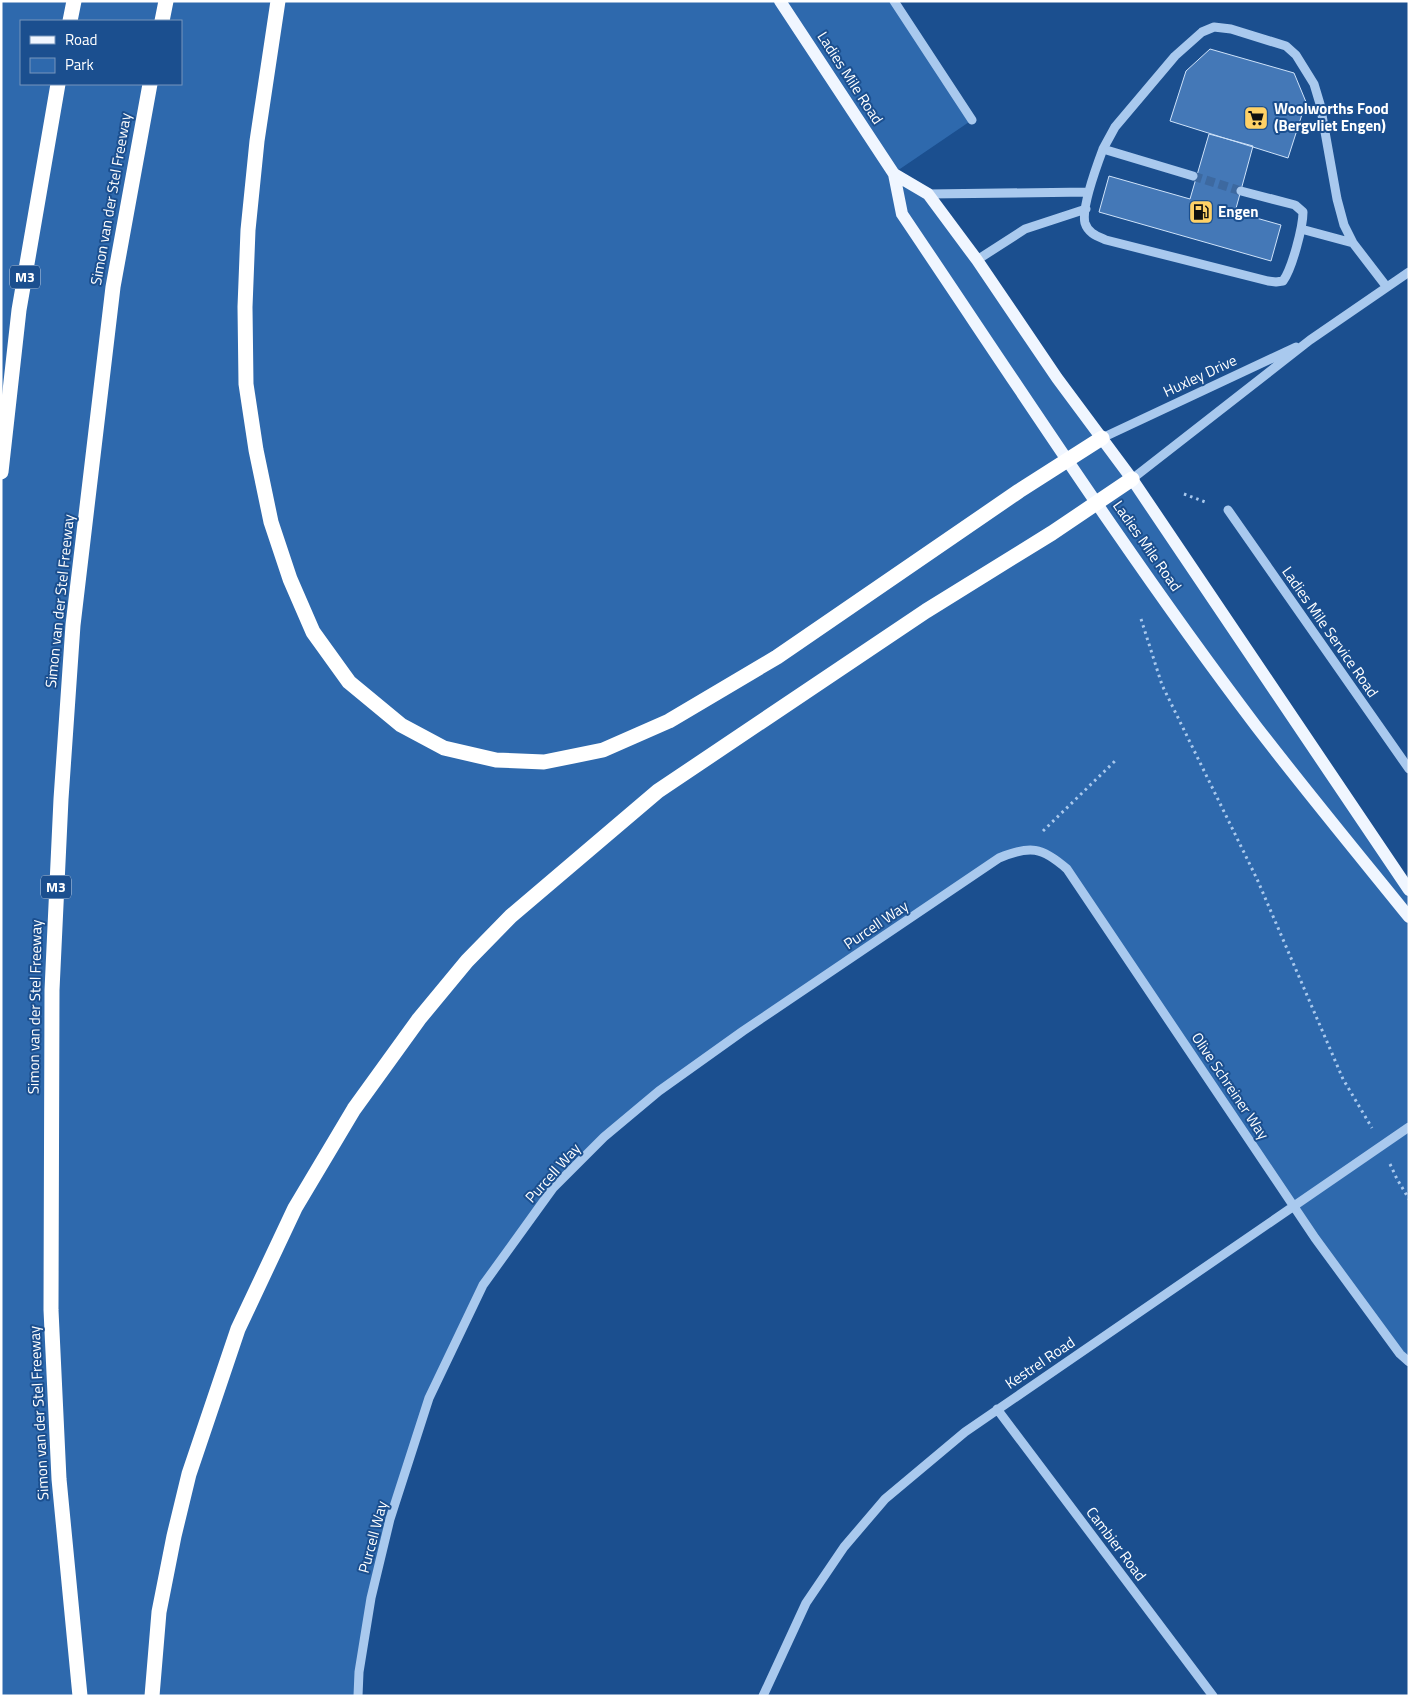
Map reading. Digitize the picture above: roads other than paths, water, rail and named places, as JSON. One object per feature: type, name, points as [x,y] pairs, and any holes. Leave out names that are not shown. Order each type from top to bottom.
[{"type":"highway","points":[[70,20],[74,1]]},
{"type":"highway","points":[[162,20],[166,1]]},
{"type":"highway","points":[[278,1],[257,142],[248,230],[244,307],[246,384],[256,450],[271,522],[290,579],[313,632],[349,682],[401,725],[444,748],[496,760],[544,762],[603,750],[669,721],[777,657],[1066,460],[1102,438]]},
{"type":"highway","name":"M3","points":[[1,472],[19,310],[58,85]]},
{"type":"highway","name":"Simon van der Stel Freeway","points":[[80,1696],[59,1479],[52,1320],[50,1179],[52,990],[61,799],[73,625],[113,287],[150,85]]},
{"type":"highway","points":[[152,1696],[159,1612],[176,1527],[189,1474],[238,1329],[294,1208],[354,1109],[419,1019],[467,960],[511,916],[658,791],[926,611],[1097,504],[1132,479]]},
{"type":"main road","name":"Ladies Mile Road","points":[[780,1],[894,174],[902,214],[1066,460],[1256,726],[1409,917]]},
{"type":"main road","name":"Ladies Mile Road","points":[[894,174],[928,194],[977,260],[1057,378],[1132,479],[1409,890]]},
{"type":"street","points":[[894,1],[972,120]]},
{"type":"street","points":[[1241,191],[1295,205],[1303,212],[1301,229],[1287,276],[1283,280],[1276,282],[1097,237],[1084,221],[1088,192],[1103,149],[1115,128],[1175,56],[1202,32],[1214,27],[1231,29],[1286,46],[1296,55],[1314,84],[1320,104],[1337,199],[1344,225],[1352,243],[1386,286]]},
{"type":"street","points":[[1103,149],[1193,176]]},
{"type":"street","points":[[928,194],[1088,192]]},
{"type":"street","points":[[977,260],[1025,229],[1086,209]]},
{"type":"street","points":[[1301,229],[1352,243]]},
{"type":"street","name":"Huxley Drive","points":[[1132,479],[1310,340],[1409,272]]},
{"type":"street","name":"Huxley Drive","points":[[1102,438],[1310,340]]},
{"type":"street","name":"Ladies Mile Service Road","points":[[1228,510],[1407,762]]},
{"type":"street","name":"Purcell Way","points":[[358,1696],[359,1672],[374,1589],[390,1519],[429,1398],[483,1284],[553,1188],[604,1137],[659,1091],[743,1031],[999,858],[1016,851],[1034,849]]},
{"type":"street","name":"Olive Schreiner Way","points":[[1034,849],[1052,856],[1068,869],[1315,1238],[1400,1354],[1409,1362]]},
{"type":"street","name":"Kestrel Road","points":[[763,1696],[806,1603],[844,1547],[885,1499],[950,1444],[997,1409],[1409,1127]]},
{"type":"street","name":"Cambier Road","points":[[997,1409],[1213,1696]]},
{"type":"tunnel","points":[[1193,176],[1241,191]]},
{"type":"place","name":"Woolworths Food (Bergvliet Engen)","points":[[1256,118]]},
{"type":"place","name":"Engen","points":[[1201,212]]}]
